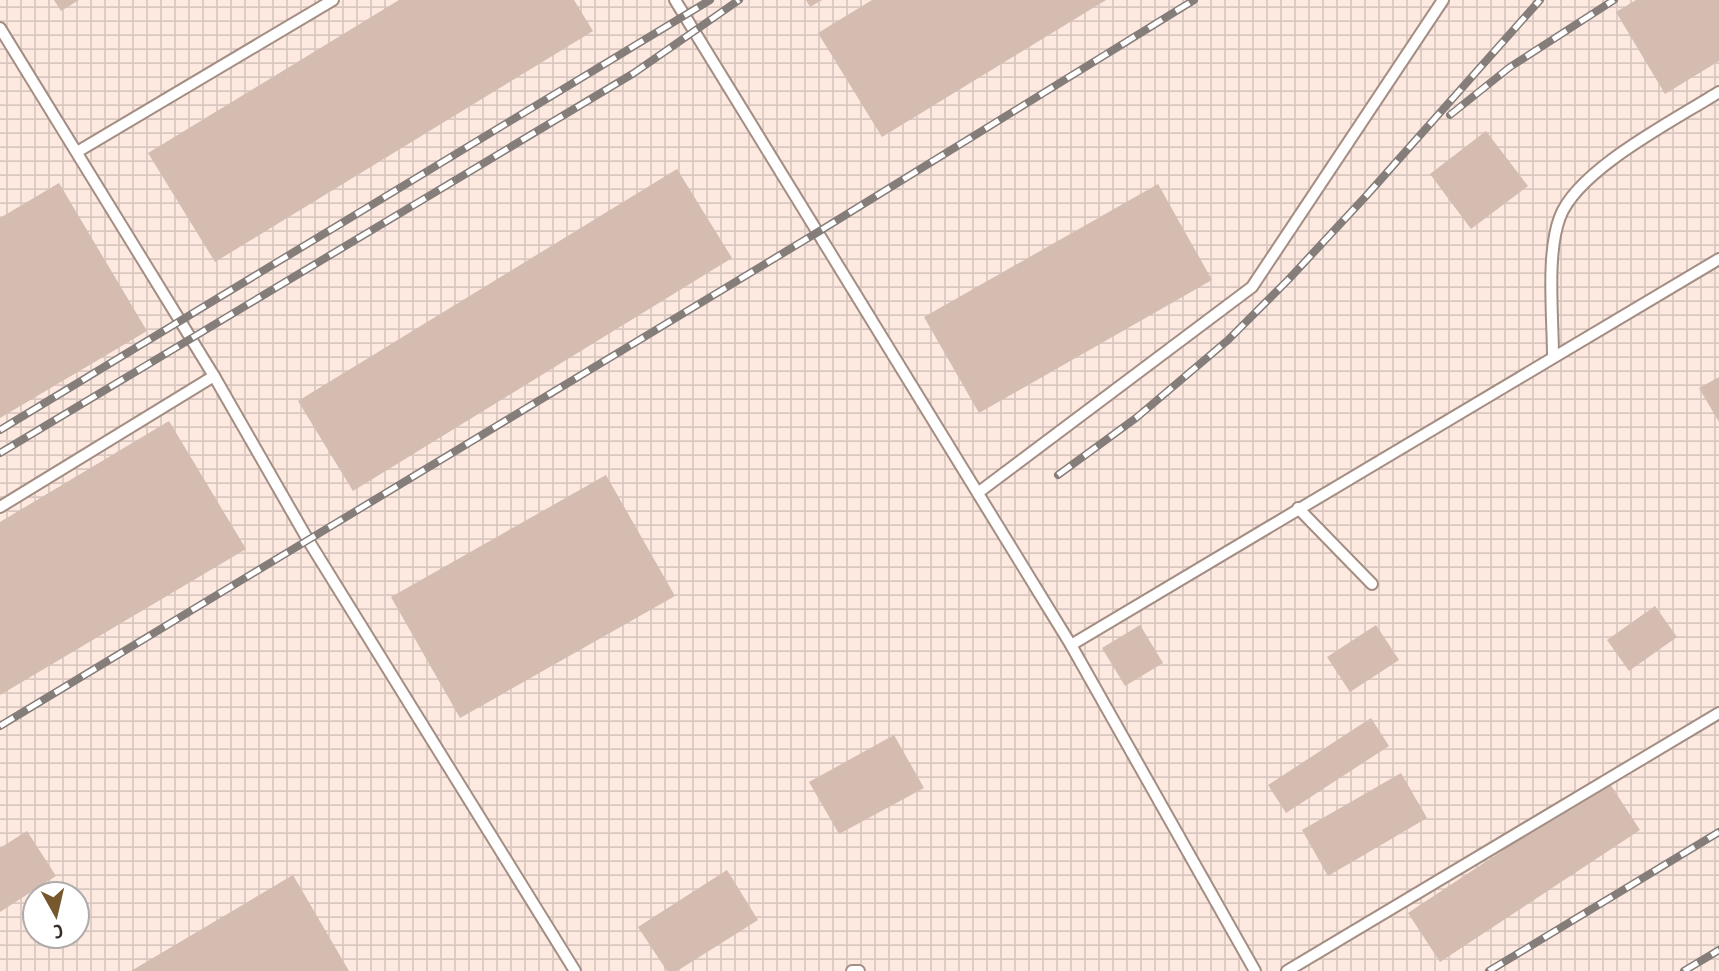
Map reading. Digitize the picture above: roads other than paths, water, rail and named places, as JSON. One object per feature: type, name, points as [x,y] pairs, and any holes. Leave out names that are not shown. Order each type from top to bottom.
[{"type":"lane","points":[[77,152],[333,0]]},
{"type":"lane","points":[[674,0],[1071,645],[1255,971]]},
{"type":"lane","points":[[979,492],[1252,287],[1443,0]]},
{"type":"lane","points":[[0,28],[214,376],[308,540],[575,971]]},
{"type":"lane","points":[[1553,357],[1555,237],[1559,217],[1567,202],[1599,167],[1719,92]]},
{"type":"lane","points":[[1071,645],[1719,259]]},
{"type":"lane","points":[[0,507],[214,376]]},
{"type":"lane","points":[[1298,508],[1372,584]]},
{"type":"lane","points":[[1287,971],[1719,713]]},
{"type":"lane","points":[[852,971],[859,971]]},
{"type":"railway","points":[[0,430],[710,0]]},
{"type":"railway","points":[[0,453],[634,73],[739,0]]},
{"type":"railway","points":[[0,726],[818,232],[1194,0]]},
{"type":"railway","points":[[1058,475],[1136,418],[1228,340],[1367,195],[1540,0]]},
{"type":"railway","points":[[1450,115],[1510,67],[1614,0]]},
{"type":"railway","points":[[1489,971],[1719,832]]},
{"type":"railway","points":[[1684,971],[1719,950]]}]
